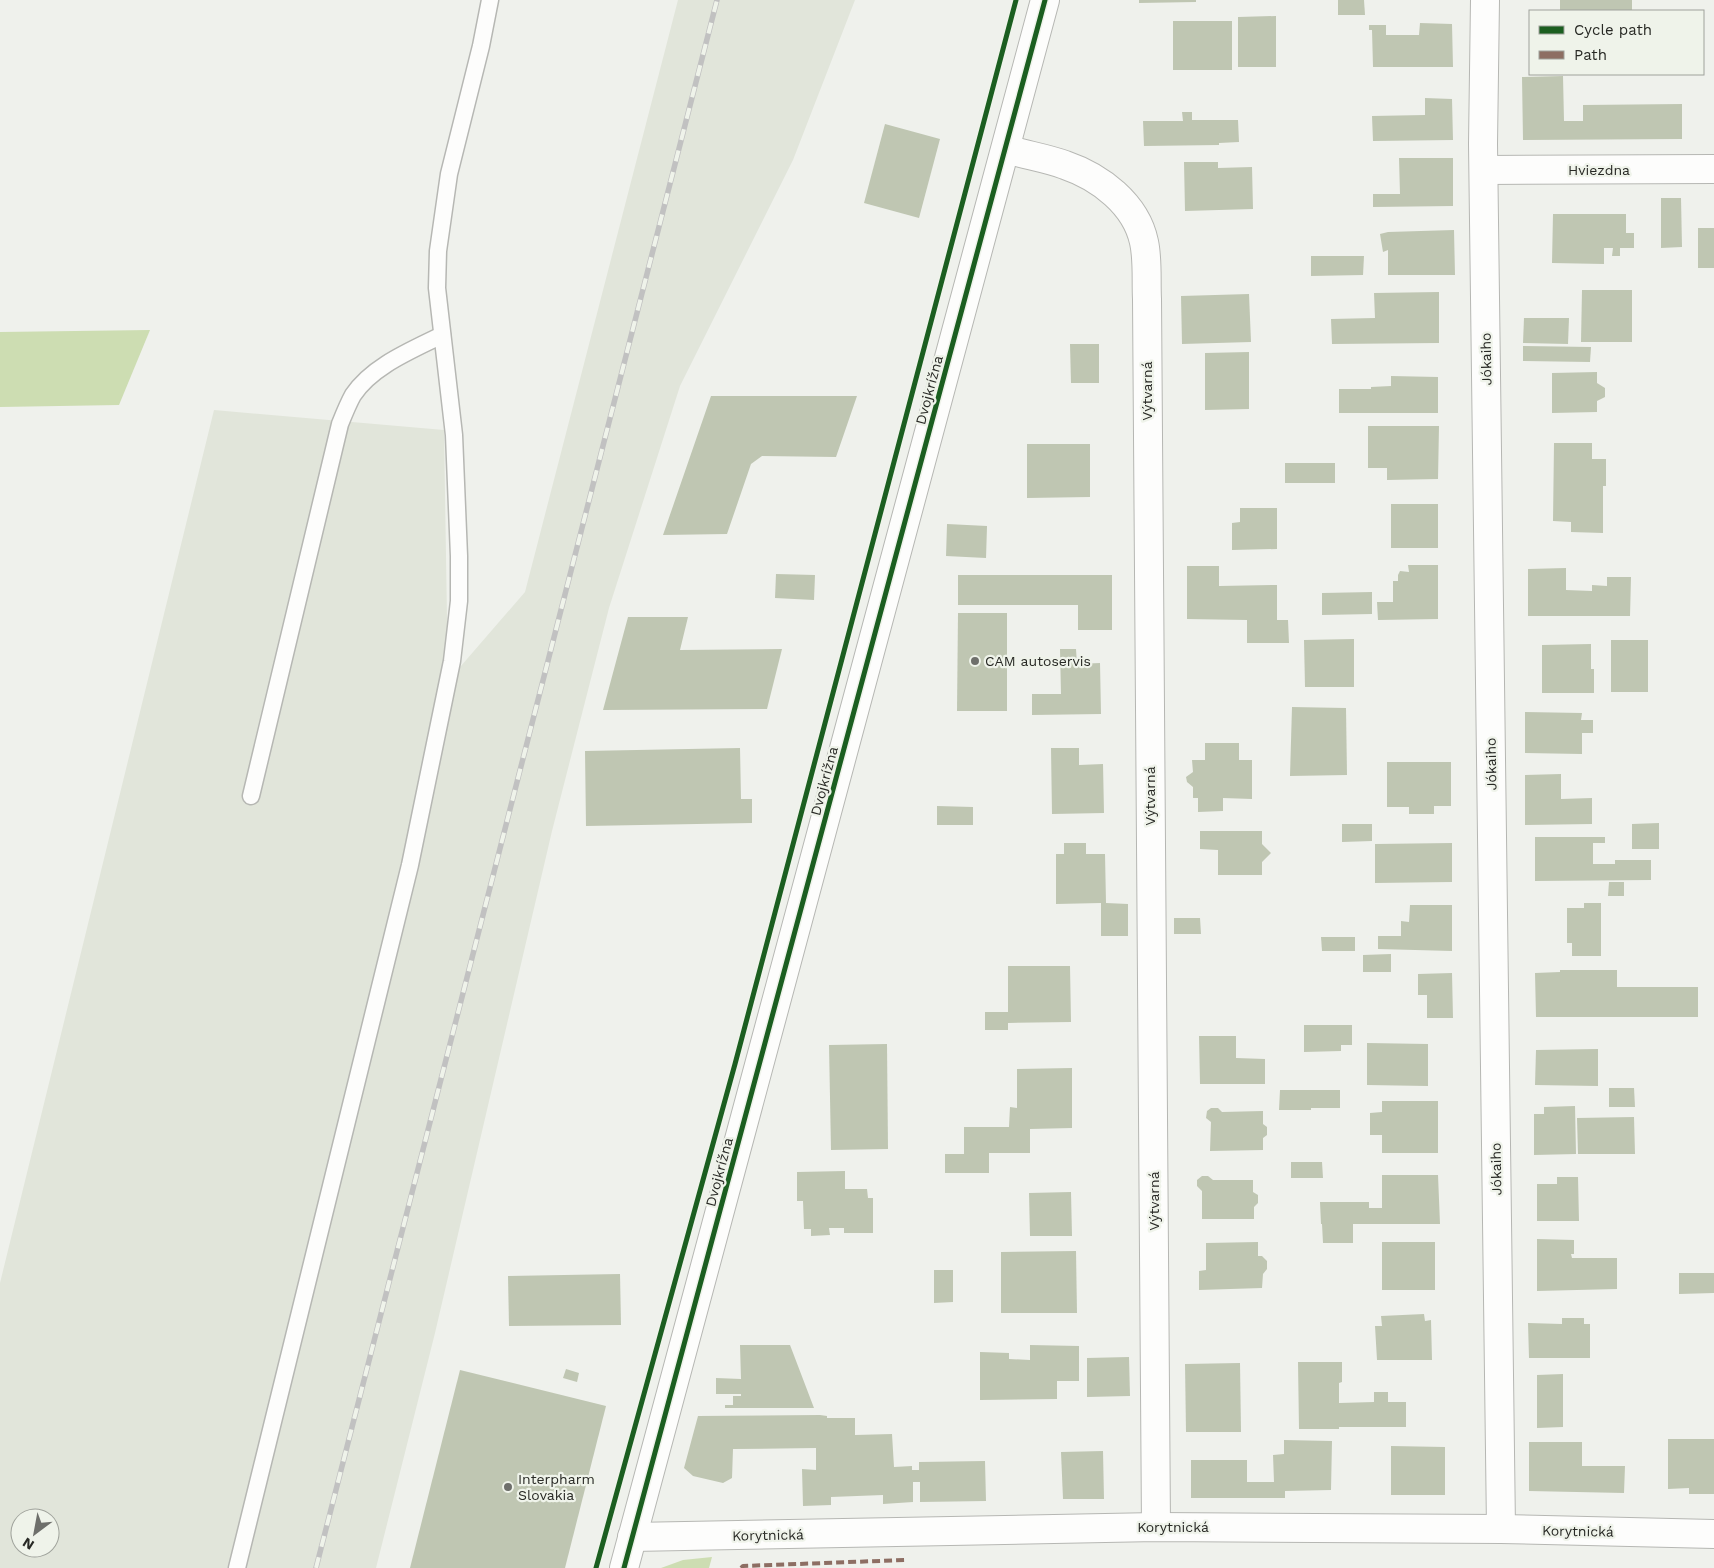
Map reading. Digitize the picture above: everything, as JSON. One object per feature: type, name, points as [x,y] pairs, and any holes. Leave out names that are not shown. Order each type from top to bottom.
[{"type":"street","name":"Dvojkrížna","points":[[624,1568],[1045,0]]},
{"type":"street","name":"Jókaiho","points":[[1485,0],[1484,170],[1501,1529]]},
{"type":"street","name":"Výtvarná","points":[[1006,150],[1065,165],[1084,173],[1100,183],[1114,193],[1126,206],[1138,224],[1144,243],[1147,309],[1156,1526]]},
{"type":"street","name":"Hviezdna","points":[[1484,170],[1714,169]]},
{"type":"street","name":"Korytnická","points":[[632,1537],[1156,1526],[1501,1529],[1714,1534]]},
{"type":"lane","points":[[237,1568],[410,865],[452,661],[459,601],[459,556],[454,434],[437,288],[438,251],[448,174],[481,46],[490,0]]},
{"type":"lane","points":[[251,796],[340,424],[354,395],[370,378],[393,359],[442,335]]},
{"type":"shaded area","points":[[678,0],[855,0],[793,160],[680,386],[609,608],[552,831],[435,1333],[376,1568],[0,1568],[0,1283],[214,410],[444,430],[448,681],[525,592]]},
{"type":"green space","points":[[150,330],[119,405],[0,407],[0,332]]},
{"type":"green space","points":[[712,1557],[709,1568],[661,1568],[683,1560]]},
{"type":"building","points":[[1139,0],[1196,0],[1196,2],[1139,3]]},
{"type":"building","points":[[1338,0],[1364,0],[1365,15],[1338,15]]},
{"type":"building","points":[[1560,0],[1632,0],[1632,10],[1560,10]]},
{"type":"building","points":[[1276,16],[1276,67],[1238,67],[1238,17]]},
{"type":"building","points":[[1173,21],[1232,21],[1232,70],[1173,70]]},
{"type":"building","points":[[1420,23],[1452,24],[1453,67],[1373,67],[1372,30],[1369,30],[1369,25],[1386,25],[1386,35],[1419,35]]},
{"type":"building","points":[[1563,76],[1564,121],[1583,121],[1583,105],[1682,104],[1682,139],[1523,140],[1522,77]]},
{"type":"building","points":[[1425,98],[1452,99],[1453,140],[1373,141],[1372,116],[1425,115]]},
{"type":"building","points":[[1182,112],[1192,112],[1192,120],[1238,120],[1239,142],[1219,143],[1219,145],[1144,146],[1143,121],[1183,121]]},
{"type":"building","points":[[885,124],[940,139],[919,218],[864,203]]},
{"type":"building","points":[[1399,158],[1453,158],[1453,206],[1373,207],[1373,194],[1400,194]]},
{"type":"building","points":[[1184,162],[1218,162],[1218,168],[1252,167],[1253,209],[1185,211]]},
{"type":"building","points":[[1661,198],[1681,198],[1682,247],[1661,248]]},
{"type":"building","points":[[1553,214],[1626,214],[1626,233],[1634,233],[1634,248],[1620,248],[1620,256],[1612,256],[1613,248],[1604,248],[1604,264],[1552,263]]},
{"type":"building","points":[[1698,228],[1714,228],[1714,268],[1698,268]]},
{"type":"building","points":[[1454,230],[1455,275],[1388,275],[1388,250],[1383,252],[1380,234],[1388,232]]},
{"type":"building","points":[[1311,256],[1364,256],[1363,275],[1311,276]]},
{"type":"building","points":[[1582,290],[1632,290],[1632,342],[1581,342]]},
{"type":"building","points":[[1439,292],[1439,343],[1332,344],[1331,319],[1375,318],[1374,293]]},
{"type":"building","points":[[1249,294],[1251,342],[1182,344],[1181,296]]},
{"type":"building","points":[[1524,318],[1569,318],[1568,344],[1523,343]]},
{"type":"building","points":[[1070,344],[1099,344],[1099,383],[1071,383]]},
{"type":"building","points":[[1523,346],[1591,347],[1590,362],[1523,361]]},
{"type":"building","points":[[1249,352],[1249,409],[1205,410],[1205,353]]},
{"type":"building","points":[[1597,372],[1597,383],[1605,388],[1605,397],[1597,401],[1597,412],[1552,413],[1552,373]]},
{"type":"building","points":[[1391,376],[1438,377],[1438,413],[1339,413],[1339,389],[1371,389],[1371,387],[1391,386]]},
{"type":"building","points":[[711,396],[857,396],[836,457],[762,456],[751,464],[727,534],[663,535]]},
{"type":"building","points":[[1368,426],[1439,426],[1438,479],[1387,480],[1387,468],[1368,468]]},
{"type":"building","points":[[1554,443],[1592,443],[1592,459],[1606,459],[1606,486],[1603,486],[1603,533],[1571,532],[1571,522],[1553,521]]},
{"type":"building","points":[[1027,444],[1090,444],[1090,497],[1027,498]]},
{"type":"building","points":[[1285,463],[1335,463],[1335,483],[1285,483]]},
{"type":"building","points":[[1391,504],[1438,504],[1438,548],[1391,548]]},
{"type":"building","points":[[1240,508],[1277,508],[1277,549],[1232,550],[1232,523],[1240,522]]},
{"type":"building","points":[[947,524],[987,526],[986,558],[946,556]]},
{"type":"building","points":[[1408,565],[1438,565],[1438,619],[1378,620],[1377,602],[1393,602],[1393,581],[1398,581],[1400,571],[1409,572]]},
{"type":"building","points":[[1187,566],[1219,566],[1219,586],[1277,585],[1277,620],[1288,620],[1289,643],[1247,643],[1247,620],[1187,619]]},
{"type":"building","points":[[1566,568],[1566,590],[1592,591],[1592,585],[1607,586],[1607,577],[1631,577],[1630,616],[1528,616],[1528,569]]},
{"type":"building","points":[[776,574],[815,575],[814,600],[775,598]]},
{"type":"building","points":[[958,575],[1112,575],[1112,630],[1078,630],[1078,605],[958,605]]},
{"type":"building","points":[[1372,592],[1372,614],[1322,615],[1322,593]]},
{"type":"building","points":[[958,613],[1007,613],[1007,711],[957,711]]},
{"type":"building","points":[[628,617],[688,617],[680,650],[782,649],[767,709],[603,710]]},
{"type":"building","points":[[1354,639],[1354,687],[1305,687],[1304,640]]},
{"type":"building","points":[[1611,640],[1648,640],[1648,692],[1611,692]]},
{"type":"building","points":[[1591,644],[1591,669],[1594,669],[1594,693],[1542,693],[1542,645]]},
{"type":"building","points":[[1060,649],[1076,649],[1077,664],[1100,663],[1101,714],[1032,715],[1032,694],[1061,694]]},
{"type":"building","points":[[1292,707],[1346,708],[1347,775],[1290,776]]},
{"type":"building","points":[[1525,712],[1582,713],[1581,720],[1593,720],[1593,733],[1582,733],[1582,754],[1525,753]]},
{"type":"building","points":[[1205,743],[1239,743],[1239,760],[1252,760],[1252,799],[1223,798],[1223,811],[1198,812],[1198,798],[1193,798],[1193,787],[1187,782],[1186,777],[1193,772],[1192,760],[1205,760]]},
{"type":"building","points":[[740,748],[741,799],[752,799],[752,823],[586,826],[585,751]]},
{"type":"building","points":[[1051,748],[1079,748],[1079,765],[1103,764],[1104,813],[1052,814]]},
{"type":"building","points":[[1387,762],[1451,762],[1451,806],[1434,806],[1434,814],[1409,814],[1409,807],[1387,807]]},
{"type":"building","points":[[1561,774],[1561,799],[1592,798],[1592,824],[1525,825],[1525,775]]},
{"type":"building","points":[[937,806],[973,807],[973,825],[937,825]]},
{"type":"building","points":[[1659,823],[1659,849],[1632,849],[1632,824]]},
{"type":"building","points":[[1342,824],[1372,824],[1372,841],[1342,842]]},
{"type":"building","points":[[1200,831],[1262,831],[1262,844],[1271,853],[1262,862],[1262,875],[1218,875],[1218,850],[1200,849]]},
{"type":"building","points":[[1535,837],[1605,837],[1605,843],[1593,843],[1593,864],[1615,864],[1615,860],[1651,860],[1651,880],[1535,881]]},
{"type":"building","points":[[1064,843],[1086,843],[1086,854],[1105,854],[1106,903],[1128,904],[1128,936],[1101,936],[1101,903],[1056,904],[1056,854],[1064,854]]},
{"type":"building","points":[[1452,843],[1452,882],[1375,883],[1375,844]]},
{"type":"building","points":[[1609,882],[1624,882],[1624,896],[1608,896]]},
{"type":"building","points":[[1584,903],[1601,903],[1601,956],[1572,956],[1572,943],[1567,943],[1567,908],[1584,908]]},
{"type":"building","points":[[1410,905],[1452,905],[1452,951],[1378,949],[1378,936],[1401,936],[1401,921],[1409,922]]},
{"type":"building","points":[[1174,918],[1200,918],[1201,934],[1174,934]]},
{"type":"building","points":[[1321,937],[1355,937],[1355,951],[1322,951]]},
{"type":"building","points":[[1391,954],[1391,972],[1363,972],[1363,955]]},
{"type":"building","points":[[1008,966],[1070,966],[1071,1022],[1008,1023],[1008,1030],[985,1030],[985,1012],[1008,1012]]},
{"type":"building","points":[[1560,970],[1617,970],[1617,987],[1698,987],[1698,1017],[1536,1017],[1535,973],[1560,972]]},
{"type":"building","points":[[1452,973],[1453,1018],[1427,1018],[1427,995],[1418,995],[1418,974]]},
{"type":"building","points":[[1304,1025],[1352,1025],[1352,1045],[1341,1045],[1341,1051],[1304,1052]]},
{"type":"building","points":[[1199,1036],[1236,1036],[1236,1058],[1265,1059],[1265,1084],[1200,1084]]},
{"type":"building","points":[[1367,1043],[1428,1044],[1428,1086],[1367,1085]]},
{"type":"building","points":[[887,1044],[888,1149],[831,1150],[829,1045]]},
{"type":"building","points":[[1598,1049],[1598,1086],[1535,1085],[1536,1050]]},
{"type":"building","points":[[1072,1068],[1072,1128],[1030,1129],[1030,1153],[989,1153],[989,1173],[945,1173],[945,1154],[964,1154],[964,1127],[1009,1127],[1010,1107],[1017,1108],[1017,1069]]},
{"type":"building","points":[[1609,1088],[1634,1088],[1635,1107],[1609,1107]]},
{"type":"building","points":[[1280,1090],[1340,1090],[1340,1108],[1279,1110]]},
{"type":"building","points":[[1382,1101],[1438,1101],[1438,1153],[1382,1153],[1382,1135],[1370,1135],[1370,1113],[1382,1112]]},
{"type":"building","points":[[1575,1106],[1576,1154],[1534,1155],[1534,1114],[1544,1114],[1544,1107]]},
{"type":"building","points":[[1211,1108],[1218,1108],[1222,1112],[1263,1111],[1263,1124],[1267,1127],[1267,1135],[1263,1138],[1263,1150],[1210,1151],[1211,1122],[1206,1118],[1207,1111]]},
{"type":"building","points":[[1634,1117],[1635,1154],[1578,1154],[1577,1118]]},
{"type":"building","points":[[1291,1162],[1322,1162],[1323,1178],[1291,1178]]},
{"type":"building","points":[[845,1171],[845,1189],[867,1189],[868,1198],[873,1198],[873,1233],[844,1233],[844,1228],[829,1228],[830,1235],[811,1236],[811,1229],[804,1229],[803,1201],[797,1201],[797,1172]]},
{"type":"building","points":[[1382,1175],[1438,1175],[1440,1224],[1353,1224],[1353,1243],[1323,1243],[1320,1202],[1369,1202],[1369,1208],[1382,1208]]},
{"type":"building","points":[[1202,1176],[1208,1176],[1213,1180],[1253,1180],[1253,1192],[1258,1195],[1258,1203],[1254,1207],[1254,1219],[1202,1219],[1202,1191],[1197,1186],[1197,1180]]},
{"type":"building","points":[[1557,1177],[1578,1177],[1579,1221],[1537,1221],[1537,1184],[1557,1184]]},
{"type":"building","points":[[1071,1192],[1072,1236],[1030,1236],[1029,1193]]},
{"type":"building","points":[[1537,1239],[1574,1240],[1574,1254],[1571,1254],[1572,1258],[1617,1258],[1617,1289],[1537,1291]]},
{"type":"building","points":[[1258,1242],[1258,1256],[1262,1256],[1267,1261],[1267,1269],[1263,1274],[1262,1288],[1199,1290],[1199,1271],[1206,1270],[1206,1243]]},
{"type":"building","points":[[1382,1242],[1435,1242],[1435,1290],[1382,1290]]},
{"type":"building","points":[[1076,1251],[1077,1313],[1001,1313],[1001,1252]]},
{"type":"building","points":[[934,1270],[953,1270],[953,1302],[934,1303]]},
{"type":"building","points":[[1679,1273],[1714,1273],[1714,1293],[1679,1294]]},
{"type":"building","points":[[620,1274],[621,1325],[509,1326],[508,1276]]},
{"type":"building","points":[[1424,1314],[1425,1321],[1431,1320],[1432,1360],[1377,1360],[1375,1326],[1382,1326],[1381,1316]]},
{"type":"building","points":[[1562,1318],[1584,1318],[1584,1324],[1590,1324],[1590,1358],[1529,1358],[1528,1323],[1562,1324]]},
{"type":"building","points":[[740,1345],[790,1345],[814,1408],[725,1408],[725,1405],[733,1405],[733,1396],[741,1396],[741,1394],[716,1394],[716,1378],[741,1379]]},
{"type":"building","points":[[1030,1345],[1079,1346],[1079,1381],[1057,1381],[1057,1399],[980,1400],[980,1352],[1009,1353],[1009,1359],[1030,1360]]},
{"type":"building","points":[[1129,1357],[1130,1396],[1087,1397],[1087,1358]]},
{"type":"building","points":[[1298,1362],[1342,1362],[1339,1403],[1374,1402],[1374,1392],[1388,1392],[1388,1402],[1406,1402],[1406,1427],[1299,1429]]},
{"type":"building","points":[[1240,1363],[1241,1432],[1186,1432],[1185,1364]]},
{"type":"building","points":[[566,1369],[579,1373],[577,1382],[563,1378]]},
{"type":"building","name":"Interpharm Slovakia","points":[[460,1370],[606,1406],[565,1568],[410,1568]]},
{"type":"building","points":[[1563,1374],[1563,1427],[1537,1428],[1537,1375]]},
{"type":"building","points":[[698,1416],[827,1416],[827,1418],[855,1418],[855,1435],[892,1434],[894,1467],[912,1466],[912,1470],[919,1470],[919,1462],[985,1461],[986,1501],[920,1502],[920,1482],[913,1482],[913,1502],[883,1504],[883,1495],[831,1497],[831,1505],[803,1506],[802,1469],[816,1470],[816,1448],[733,1449],[732,1478],[723,1483],[693,1476],[684,1468]]},
{"type":"building","points":[[1668,1439],[1714,1439],[1714,1494],[1689,1494],[1689,1488],[1668,1489]]},
{"type":"building","points":[[1284,1440],[1332,1441],[1331,1490],[1285,1491],[1285,1498],[1191,1498],[1191,1460],[1247,1460],[1247,1482],[1274,1482],[1273,1455],[1284,1454]]},
{"type":"building","points":[[1529,1442],[1582,1442],[1582,1466],[1625,1466],[1624,1493],[1529,1491]]},
{"type":"building","points":[[1391,1446],[1445,1447],[1445,1495],[1391,1495]]},
{"type":"building","points":[[1103,1451],[1104,1499],[1063,1499],[1061,1452]]},
{"type":"railway","points":[[316,1568],[717,0]]},
{"type":"marked path","points":[[741,1568],[743,1566],[905,1560]]},
{"type":"cycle path","points":[[596,1568],[735,1064],[1016,0]]},
{"type":"cycle path","points":[[624,1568],[1045,0]]},
{"type":"place","name":"CAM autoservis","points":[[975,661]]},
{"type":"place","name":"Interpharm Slovakia","points":[[508,1487]]}]
